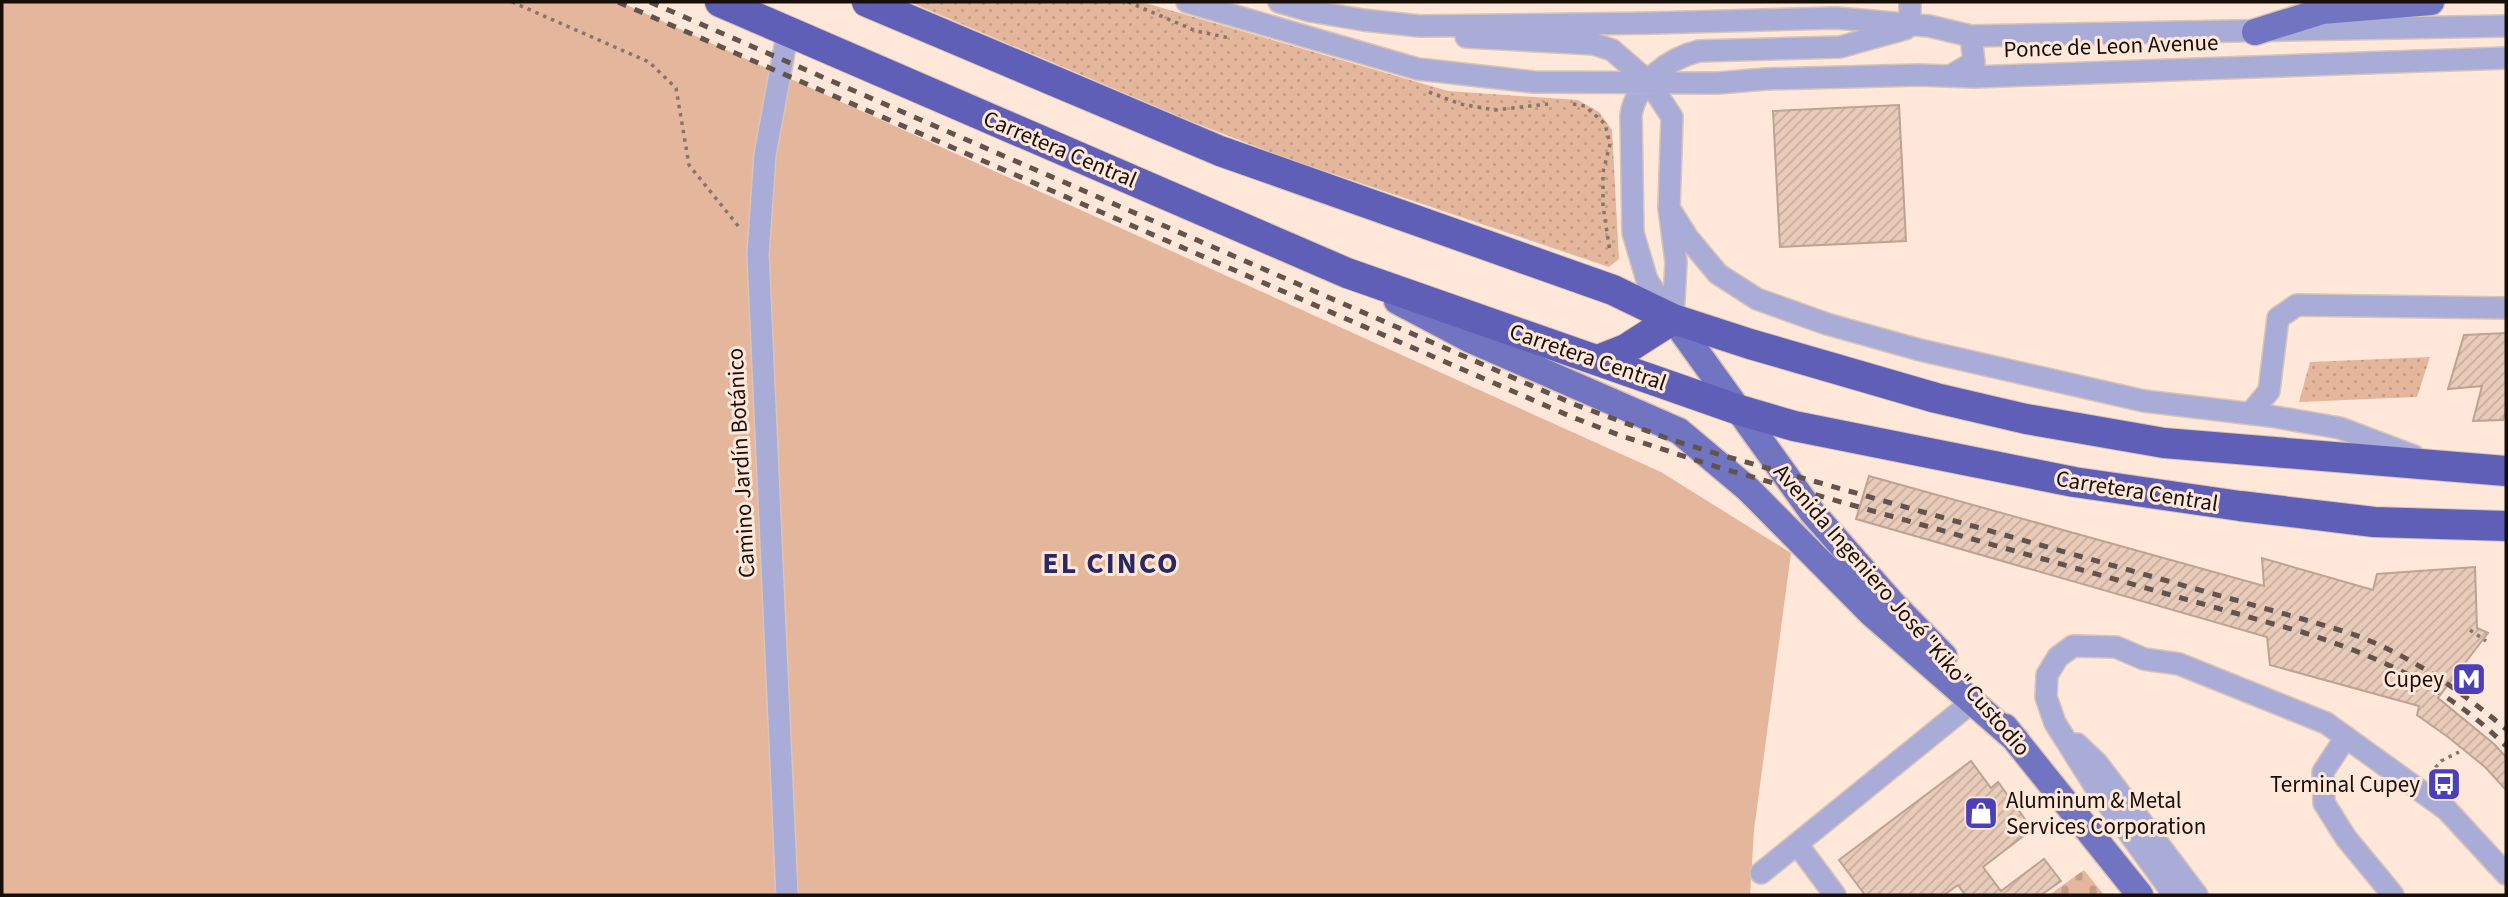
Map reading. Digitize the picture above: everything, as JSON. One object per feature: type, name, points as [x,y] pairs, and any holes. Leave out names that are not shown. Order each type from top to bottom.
[{"type":"highway","name":"Carretera Central","points":[[720,2],[1347,273],[1736,409],[1794,426],[2074,482],[2374,522],[2506,526]]},
{"type":"highway","points":[[867,2],[1220,151],[1613,290],[1673,319],[1880,382],[2026,419],[2164,443],[2506,471]]},
{"type":"highway","points":[[1598,360],[1626,349],[1673,319]]},
{"type":"main road","points":[[2255,32],[2322,11],[2431,2]]},
{"type":"main road","points":[[1347,273],[1469,339],[1679,431],[1748,489],[1872,614],[2016,740]]},
{"type":"main road","name":"Avenida Ingeniero José \"Kiko\" Custodio","points":[[1673,319],[1812,512],[1894,605],[1962,675],[2140,895]]},
{"type":"street","name":"Ponce de Leon Avenue","points":[[1187,2],[1259,12],[1418,69],[1534,82],[1718,83],[1765,79],[1950,76],[2506,58]]},
{"type":"street","points":[[1279,2],[1350,18],[1420,26],[1450,35],[1594,44],[1612,50],[1649,82],[1672,117],[1669,208],[1676,262],[1673,319]]},
{"type":"street","points":[[1673,319],[1647,280],[1633,233],[1634,101],[1649,82],[1682,55],[1699,51],[1840,47],[1912,26],[1910,2]]},
{"type":"street","name":"Ponce de Leon Avenue","points":[[1420,26],[1790,10],[1838,18],[1929,26],[1971,36],[2506,26]]},
{"type":"street","name":"Camino Jardín Botánico","points":[[787,895],[758,254],[765,155],[788,30]]},
{"type":"street","points":[[1950,76],[1974,62],[1971,36]]},
{"type":"street","points":[[1669,208],[1688,238],[1718,274],[1757,299],[1827,324],[1894,343],[2144,401],[2340,428],[2438,465]]},
{"type":"street","points":[[2250,414],[2269,391],[2278,318],[2297,305],[2506,308]]},
{"type":"street","points":[[2174,895],[2096,788],[2055,723],[2046,697],[2047,675],[2058,657],[2073,646],[2116,647],[2144,659],[2179,664],[2326,723],[2447,810],[2506,874]]},
{"type":"street","points":[[1761,873],[1972,702]]},
{"type":"street","points":[[2055,723],[2096,763],[2197,895]]},
{"type":"street","points":[[2346,737],[2323,772],[2324,803],[2346,838],[2393,895]]},
{"type":"street","points":[[1797,844],[1835,895]]},
{"type":"path","points":[[512,2],[649,62],[676,88],[689,165],[727,210],[758,254]]},
{"type":"path","points":[[1128,2],[1196,31],[1241,39]]},
{"type":"path","points":[[1423,90],[1460,104],[1495,110],[1550,104]]},
{"type":"path","points":[[1564,102],[1585,107],[1605,124],[1610,144],[1603,172],[1603,206],[1610,252]]},
{"type":"path","points":[[2470,630],[2486,641]]},
{"type":"green space","points":[[2,2],[620,2],[1661,472],[1791,553],[1754,830],[1750,895],[2,895]]},
{"type":"green space","points":[[910,2],[1142,2],[1448,91],[1578,100],[1599,112],[1612,130],[1619,259],[1609,267],[1283,157],[1190,121]]},
{"type":"green space","points":[[2430,357],[2417,397],[2299,402],[2310,362]]},
{"type":"green space","points":[[2084,870],[2104,895],[2049,895]]},
{"type":"building","points":[[1899,105],[1906,241],[1780,247],[1773,111]]},
{"type":"building","points":[[2506,333],[2506,412],[2503,420],[2473,421],[2482,386],[2448,389],[2464,335]]},
{"type":"building","points":[[1869,476],[2264,586],[2262,558],[2373,590],[2377,574],[2475,567],[2477,628],[2488,633],[2438,698],[2506,757],[2506,790],[2485,767],[2417,715],[2419,706],[2270,665],[2267,637],[1856,519]]},
{"type":"building","points":[[1971,761],[1991,788],[1998,782],[2030,826],[2024,831],[2026,834],[1983,867],[2001,891],[2044,859],[2061,881],[2041,895],[1965,895],[1958,885],[1944,895],[1865,895],[1839,860]]},
{"type":"railway","points":[[618,2],[1572,417],[1717,467],[2331,642],[2411,676],[2460,707],[2506,746]]},
{"type":"railway","points":[[650,2],[1576,405],[1721,455],[2356,635],[2420,667],[2473,702],[2506,729]]},
{"type":"place","name":"Cupey","points":[[2469,679]]},
{"type":"place","name":"Terminal Cupey","points":[[2444,784]]},
{"type":"place","name":"Aluminum & Metal Services Corporation","points":[[1981,813]]},
{"type":"district","name":"EL CINCO","points":[[1111,563]]}]
